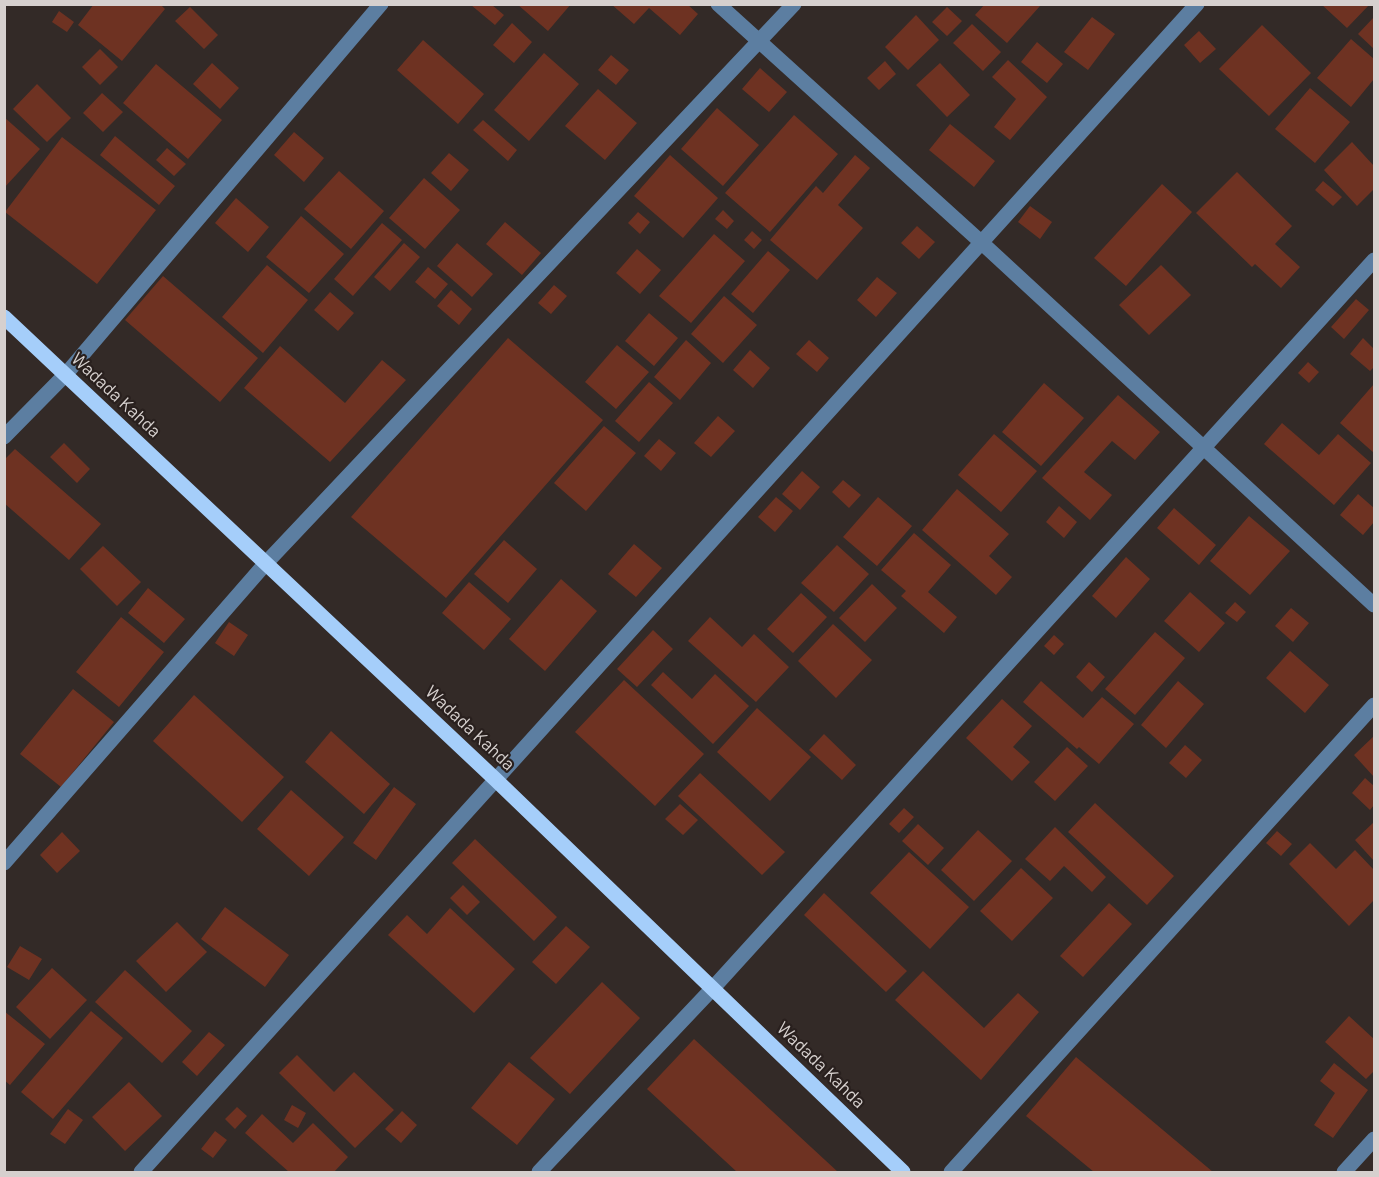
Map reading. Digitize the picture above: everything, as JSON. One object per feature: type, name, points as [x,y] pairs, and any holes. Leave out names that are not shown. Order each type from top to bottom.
[{"type":"main road","name":"Wadada Kahda","points":[[4,317],[495,779],[903,1173]]},
{"type":"street","points":[[4,437],[66,374],[381,4]]},
{"type":"street","points":[[718,4],[982,243],[1374,605]]},
{"type":"street","points":[[4,863],[266,563],[761,42],[794,4]]},
{"type":"street","points":[[141,1173],[1197,4]]},
{"type":"street","points":[[539,1173],[713,988],[1374,260]]},
{"type":"street","points":[[951,1173],[1374,705]]},
{"type":"street","points":[[1344,1173],[1374,1139]]},
{"type":"building","points":[[94,4],[160,4],[165,9],[122,61],[78,25]]},
{"type":"building","points":[[517,4],[571,4],[548,31]]},
{"type":"building","points":[[611,4],[687,4],[698,14],[680,35],[649,8],[634,24]]},
{"type":"building","points":[[985,4],[1038,4],[1040,6],[1007,43],[975,15]]},
{"type":"building","points":[[1321,4],[1370,4],[1347,28]]},
{"type":"building","points":[[471,5],[492,5],[504,15],[495,25]]},
{"type":"building","points":[[190,7],[218,35],[204,49],[175,21]]},
{"type":"building","points":[[947,7],[962,21],[947,36],[932,22]]},
{"type":"building","points":[[59,11],[74,22],[67,32],[52,22]]},
{"type":"building","points":[[916,15],[939,40],[908,70],[885,47]]},
{"type":"building","points":[[1092,17],[1115,34],[1088,70],[1064,52]]},
{"type":"building","points":[[1374,17],[1374,49],[1358,34]]},
{"type":"building","points":[[512,23],[532,42],[514,63],[493,45]]},
{"type":"building","points":[[972,24],[1001,52],[983,71],[953,43]]},
{"type":"building","points":[[1262,25],[1311,73],[1269,116],[1219,69]]},
{"type":"building","points":[[1199,31],[1216,49],[1200,63],[1184,45]]},
{"type":"building","points":[[1351,39],[1374,59],[1374,79],[1351,107],[1317,78]]},
{"type":"building","points":[[423,40],[484,94],[458,124],[397,70]]},
{"type":"building","points":[[1037,42],[1063,64],[1047,83],[1021,62]]},
{"type":"building","points":[[100,49],[118,67],[100,85],[82,67]]},
{"type":"building","points":[[544,53],[579,84],[529,141],[494,110]]},
{"type":"building","points":[[611,55],[629,70],[616,85],[598,70]]},
{"type":"building","points":[[1008,60],[1047,97],[1010,140],[994,127],[1016,99],[992,77]]},
{"type":"building","points":[[885,61],[896,74],[879,90],[867,78]]},
{"type":"building","points":[[212,63],[239,88],[220,109],[193,84]]},
{"type":"building","points":[[940,63],[970,95],[947,117],[916,85]]},
{"type":"building","points":[[156,64],[222,120],[188,159],[123,103]]},
{"type":"building","points":[[760,68],[787,92],[769,112],[742,89]]},
{"type":"building","points":[[37,84],[71,118],[47,142],[13,109]]},
{"type":"building","points":[[1310,88],[1350,122],[1315,163],[1275,129]]},
{"type":"building","points":[[598,89],[637,123],[605,160],[565,126]]},
{"type":"building","points":[[102,93],[123,112],[103,132],[83,113]]},
{"type":"building","points":[[717,108],[759,145],[723,186],[681,149]]},
{"type":"building","points":[[794,115],[838,154],[770,232],[725,193]]},
{"type":"building","points":[[4,117],[40,149],[4,188]]},
{"type":"building","points":[[483,120],[517,150],[508,161],[473,130]]},
{"type":"building","points":[[950,124],[995,161],[974,187],[929,150]]},
{"type":"building","points":[[294,132],[324,158],[304,182],[274,155]]},
{"type":"building","points":[[115,136],[175,186],[159,205],[100,155]]},
{"type":"building","points":[[62,137],[156,210],[97,284],[5,212]]},
{"type":"building","points":[[1352,142],[1374,166],[1374,189],[1357,206],[1324,170]]},
{"type":"building","points":[[167,148],[186,164],[174,176],[156,160]]},
{"type":"building","points":[[449,153],[469,170],[451,191],[431,173]]},
{"type":"building","points":[[670,155],[718,198],[683,238],[634,196]]},
{"type":"building","points":[[855,155],[870,168],[838,205],[863,228],[817,280],[770,240],[816,186],[823,193]]},
{"type":"building","points":[[339,171],[384,211],[351,249],[304,209]]},
{"type":"building","points":[[1237,172],[1292,226],[1275,244],[1300,267],[1281,288],[1255,264],[1252,267],[1196,213]]},
{"type":"building","points":[[424,178],[460,210],[425,249],[389,218]]},
{"type":"building","points":[[1323,181],[1342,197],[1333,206],[1315,190]]},
{"type":"building","points":[[1162,184],[1192,212],[1126,286],[1094,258]]},
{"type":"building","points":[[236,198],[269,227],[248,252],[215,223]]},
{"type":"building","points":[[1030,206],[1052,222],[1040,239],[1018,222]]},
{"type":"building","points":[[723,210],[734,221],[727,229],[715,219]]},
{"type":"building","points":[[638,212],[650,222],[640,234],[628,223]]},
{"type":"building","points":[[301,216],[344,254],[309,293],[266,257]]},
{"type":"building","points":[[505,222],[541,253],[522,275],[486,244]]},
{"type":"building","points":[[382,223],[402,240],[353,296],[334,279]]},
{"type":"building","points":[[917,226],[935,242],[919,259],[901,243]]},
{"type":"building","points":[[752,231],[762,240],[754,249],[744,240]]},
{"type":"building","points":[[714,234],[745,261],[691,323],[659,296]]},
{"type":"building","points":[[404,243],[420,257],[390,291],[374,277]]},
{"type":"building","points":[[457,243],[493,274],[472,297],[437,266]]},
{"type":"building","points":[[637,249],[661,270],[640,294],[616,273]]},
{"type":"building","points":[[768,251],[790,270],[753,313],[731,294]]},
{"type":"building","points":[[267,265],[308,300],[263,353],[222,317]]},
{"type":"building","points":[[1161,265],[1191,295],[1149,335],[1119,305]]},
{"type":"building","points":[[428,267],[448,284],[435,299],[415,282]]},
{"type":"building","points":[[163,276],[258,358],[220,402],[125,320]]},
{"type":"building","points":[[877,277],[897,293],[876,317],[857,300]]},
{"type":"building","points":[[554,285],[567,296],[551,314],[538,303]]},
{"type":"building","points":[[451,290],[472,309],[459,325],[437,306]]},
{"type":"building","points":[[330,292],[354,313],[338,331],[314,310]]},
{"type":"building","points":[[724,296],[757,325],[723,363],[691,334]]},
{"type":"building","points":[[1356,299],[1369,310],[1344,339],[1331,327]]},
{"type":"building","points":[[649,313],[678,338],[654,366],[625,341]]},
{"type":"building","points":[[508,338],[603,420],[446,598],[351,517]]},
{"type":"building","points":[[1363,338],[1374,349],[1374,367],[1370,371],[1350,354]]},
{"type":"building","points":[[686,340],[711,363],[680,400],[654,377]]},
{"type":"building","points":[[809,340],[829,358],[817,372],[796,354]]},
{"type":"building","points":[[617,345],[649,372],[616,409],[585,382]]},
{"type":"building","points":[[280,346],[345,403],[382,360],[406,380],[330,462],[244,388]]},
{"type":"building","points":[[750,350],[770,368],[753,388],[733,370]]},
{"type":"building","points":[[1308,362],[1319,372],[1309,383],[1298,373]]},
{"type":"building","points":[[649,382],[673,403],[639,442],[615,421]]},
{"type":"building","points":[[1044,383],[1084,418],[1041,466],[1002,432]]},
{"type":"building","points":[[1374,384],[1374,453],[1340,423]]},
{"type":"building","points":[[1118,395],[1160,432],[1135,460],[1112,441],[1084,472],[1112,495],[1090,520],[1042,478]]},
{"type":"building","points":[[718,416],[735,431],[711,457],[694,443]]},
{"type":"building","points":[[1282,423],[1319,455],[1338,434],[1371,463],[1334,505],[1264,444]]},
{"type":"building","points":[[604,426],[636,453],[586,511],[554,483]]},
{"type":"building","points":[[994,434],[1037,471],[1001,512],[958,475]]},
{"type":"building","points":[[659,439],[676,453],[661,471],[644,456]]},
{"type":"building","points":[[64,443],[90,469],[77,483],[50,457]]},
{"type":"building","points":[[15,449],[101,524],[69,560],[4,503],[4,460]]},
{"type":"building","points":[[802,471],[820,487],[800,510],[782,494]]},
{"type":"building","points":[[843,480],[861,495],[849,508],[832,492]]},
{"type":"building","points":[[957,489],[1009,534],[989,556],[1012,577],[996,595],[922,530]]},
{"type":"building","points":[[1358,494],[1374,508],[1374,522],[1363,535],[1340,515]]},
{"type":"building","points":[[776,497],[793,511],[775,532],[758,517]]},
{"type":"building","points":[[878,497],[912,526],[877,566],[843,537]]},
{"type":"building","points":[[1059,506],[1077,522],[1064,538],[1046,522]]},
{"type":"building","points":[[1174,508],[1216,545],[1199,565],[1157,528]]},
{"type":"building","points":[[1249,516],[1290,551],[1250,595],[1210,561]]},
{"type":"building","points":[[914,533],[951,565],[928,592],[957,617],[944,633],[901,596],[906,591],[881,570]]},
{"type":"building","points":[[504,540],[537,569],[508,603],[474,574]]},
{"type":"building","points":[[634,544],[662,568],[636,597],[608,574]]},
{"type":"building","points":[[837,545],[869,574],[834,612],[801,583]]},
{"type":"building","points":[[103,546],[141,582],[117,606],[80,569]]},
{"type":"building","points":[[1126,557],[1150,579],[1116,618],[1092,596]]},
{"type":"building","points":[[561,579],[597,611],[545,671],[509,639]]},
{"type":"building","points":[[469,582],[511,619],[484,650],[442,613]]},
{"type":"building","points":[[872,584],[897,608],[865,642],[839,618]]},
{"type":"building","points":[[148,588],[185,619],[164,643],[128,613]]},
{"type":"building","points":[[1190,592],[1225,623],[1199,652],[1164,621]]},
{"type":"building","points":[[801,593],[827,617],[793,653],[767,629]]},
{"type":"building","points":[[1235,602],[1246,612],[1237,622],[1225,613]]},
{"type":"building","points":[[1291,608],[1309,623],[1293,642],[1275,626]]},
{"type":"building","points":[[121,617],[164,652],[119,707],[76,672]]},
{"type":"building","points":[[710,617],[742,647],[754,634],[789,667],[756,702],[688,641]]},
{"type":"building","points":[[229,622],[248,635],[234,656],[215,643]]},
{"type":"building","points":[[833,624],[872,660],[836,698],[798,661]]},
{"type":"building","points":[[653,630],[673,649],[637,687],[617,669]]},
{"type":"building","points":[[1155,632],[1185,658],[1135,715],[1105,689]]},
{"type":"building","points":[[1054,635],[1064,644],[1054,655],[1044,646]]},
{"type":"building","points":[[1290,651],[1329,685],[1305,713],[1266,678]]},
{"type":"building","points":[[1089,662],[1105,677],[1092,692],[1076,677]]},
{"type":"building","points":[[663,672],[692,699],[715,674],[749,706],[713,744],[651,685]]},
{"type":"building","points":[[624,680],[704,754],[655,806],[575,732]]},
{"type":"building","points":[[1041,681],[1083,718],[1102,697],[1134,724],[1099,764],[1079,747],[1077,749],[1023,702]]},
{"type":"building","points":[[1178,681],[1204,704],[1166,748],[1141,725]]},
{"type":"building","points":[[73,689],[114,722],[61,787],[20,754]]},
{"type":"building","points":[[194,695],[284,777],[242,822],[153,741]]},
{"type":"building","points":[[1002,699],[1032,726],[1013,747],[1030,762],[1012,781],[966,738]]},
{"type":"building","points":[[757,708],[811,757],[770,801],[717,752]]},
{"type":"building","points":[[331,731],[390,784],[364,814],[305,762]]},
{"type":"building","points":[[824,734],[856,765],[842,780],[809,750]]},
{"type":"building","points":[[1374,736],[1374,777],[1354,755]]},
{"type":"building","points":[[1185,745],[1202,760],[1186,778],[1169,763]]},
{"type":"building","points":[[1067,747],[1088,766],[1055,801],[1034,782]]},
{"type":"building","points":[[700,773],[785,852],[762,875],[678,796]]},
{"type":"building","points":[[1365,778],[1374,786],[1374,805],[1370,810],[1352,793]]},
{"type":"building","points":[[394,787],[416,804],[376,860],[353,843]]},
{"type":"building","points":[[291,790],[344,837],[309,876],[257,829]]},
{"type":"building","points":[[1095,803],[1174,876],[1147,905],[1068,832]]},
{"type":"building","points":[[680,804],[698,820],[683,835],[665,819]]},
{"type":"building","points":[[904,808],[914,817],[899,833],[889,824]]},
{"type":"building","points":[[1374,822],[1374,861],[1355,840]]},
{"type":"building","points":[[918,824],[944,848],[928,865],[902,841]]},
{"type":"building","points":[[1055,827],[1106,877],[1092,892],[1064,866],[1050,881],[1025,859]]},
{"type":"building","points":[[978,830],[1012,861],[974,901],[941,870]]},
{"type":"building","points":[[1277,831],[1292,844],[1281,856],[1266,843]]},
{"type":"building","points":[[62,832],[80,851],[57,873],[40,855]]},
{"type":"building","points":[[475,839],[557,917],[534,941],[452,863]]},
{"type":"building","points":[[1310,843],[1336,869],[1355,850],[1374,870],[1374,900],[1349,926],[1289,864]]},
{"type":"building","points":[[909,852],[969,907],[930,949],[870,893]]},
{"type":"building","points":[[1021,868],[1053,898],[1012,941],[980,911]]},
{"type":"building","points":[[463,885],[480,902],[467,915],[450,898]]},
{"type":"building","points":[[824,893],[907,971],[886,992],[804,915]]},
{"type":"building","points":[[1109,903],[1132,924],[1083,977],[1060,956]]},
{"type":"building","points":[[225,907],[289,955],[265,987],[201,939]]},
{"type":"building","points":[[450,908],[515,969],[474,1013],[388,935],[407,915],[427,934]]},
{"type":"building","points":[[177,922],[207,952],[166,992],[136,961]]},
{"type":"building","points":[[566,926],[590,947],[556,984],[532,962]]},
{"type":"building","points":[[20,946],[42,959],[29,980],[7,967]]},
{"type":"building","points":[[52,968],[87,1000],[50,1039],[16,1007]]},
{"type":"building","points":[[125,970],[192,1031],[162,1063],[95,1002]]},
{"type":"building","points":[[923,971],[984,1028],[1018,993],[1039,1012],[981,1080],[895,1000]]},
{"type":"building","points":[[602,982],[640,1018],[570,1094],[530,1058]]},
{"type":"building","points":[[4,1011],[45,1044],[10,1085],[4,1080]]},
{"type":"building","points":[[91,1011],[123,1038],[53,1119],[21,1092]]},
{"type":"building","points":[[1349,1016],[1374,1039],[1374,1071],[1366,1079],[1325,1042]]},
{"type":"building","points":[[209,1032],[225,1045],[197,1076],[182,1062]]},
{"type":"building","points":[[694,1039],[838,1172],[737,1172],[647,1089]]},
{"type":"building","points":[[297,1055],[334,1092],[354,1072],[394,1110],[355,1148],[279,1073]]},
{"type":"building","points":[[1076,1057],[1213,1172],[1094,1172],[1026,1116]]},
{"type":"building","points":[[509,1062],[555,1099],[517,1145],[471,1108]]},
{"type":"building","points":[[1334,1063],[1368,1090],[1333,1138],[1314,1125],[1335,1093],[1320,1081]]},
{"type":"building","points":[[129,1082],[162,1116],[125,1151],[92,1117]]},
{"type":"building","points":[[292,1105],[306,1113],[298,1128],[284,1120]]},
{"type":"building","points":[[237,1107],[247,1116],[235,1129],[225,1119]]},
{"type":"building","points":[[68,1109],[83,1120],[65,1144],[50,1134]]},
{"type":"building","points":[[402,1111],[417,1125],[401,1143],[385,1129]]},
{"type":"building","points":[[262,1114],[293,1143],[313,1123],[348,1157],[334,1172],[289,1172],[245,1133]]},
{"type":"building","points":[[215,1131],[227,1140],[213,1158],[201,1149]]}]
